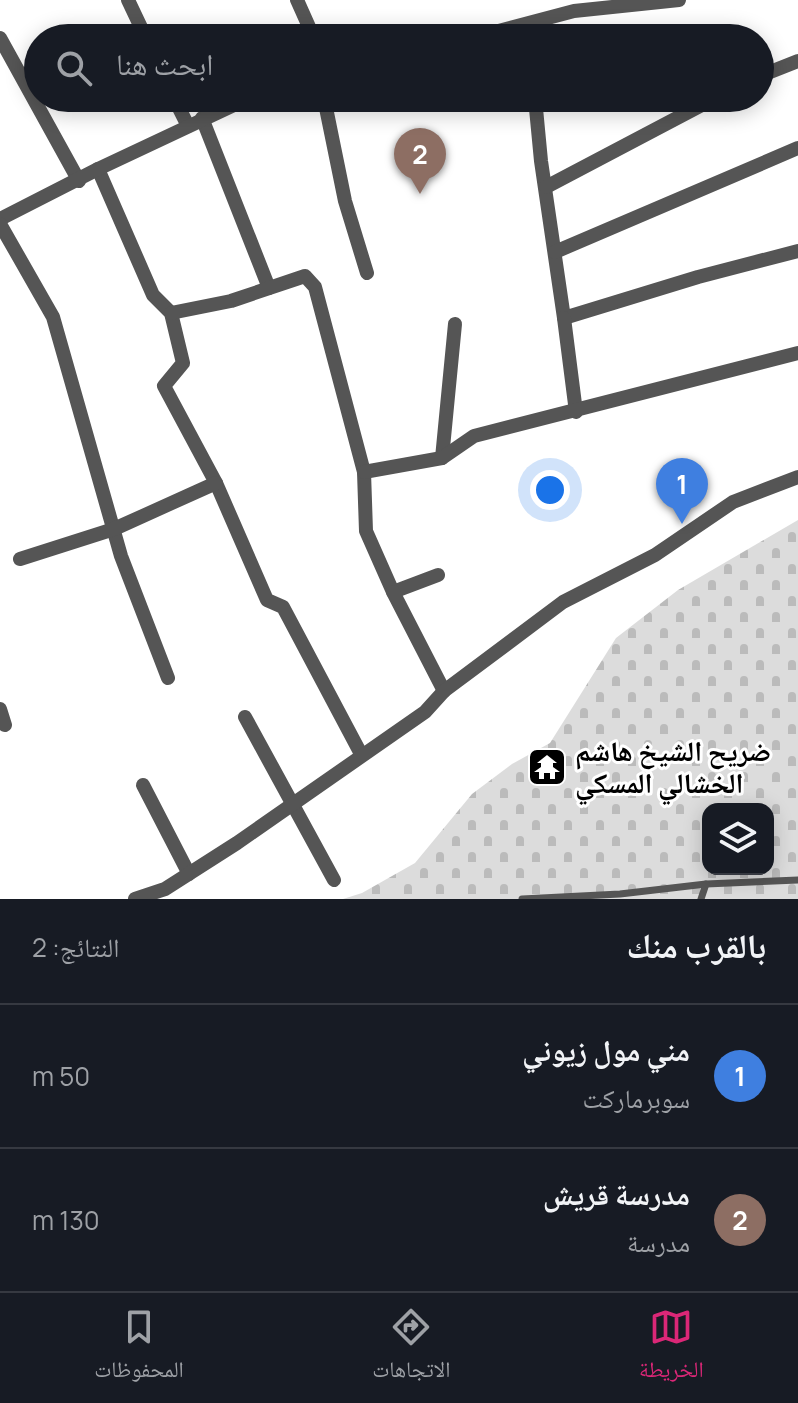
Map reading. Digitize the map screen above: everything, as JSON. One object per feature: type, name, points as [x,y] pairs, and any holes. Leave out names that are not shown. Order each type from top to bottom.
[{"type":"street","points":[[128,0],[139,24]]},
{"type":"street","points":[[297,0],[308,24]]},
{"type":"street","points":[[542,24],[579,5],[679,0]]},
{"type":"street","points":[[0,39],[24,82]]},
{"type":"street","points":[[774,70],[798,61]]},
{"type":"street","points":[[41,112],[79,181]]},
{"type":"street","points":[[181,112],[188,126]]},
{"type":"street","points":[[168,678],[121,556],[53,317],[0,222],[98,169],[216,112]]},
{"type":"street","points":[[327,112],[345,201],[367,273]]},
{"type":"street","points":[[537,112],[576,412]]},
{"type":"street","points":[[546,187],[688,112]]},
{"type":"street","points":[[202,118],[269,288]]},
{"type":"street","points":[[555,252],[798,148]]},
{"type":"street","points":[[98,169],[153,295],[171,313],[183,363],[164,386],[216,483],[267,600],[283,607],[361,754]]},
{"type":"street","points":[[564,318],[698,277],[798,251]]},
{"type":"street","points":[[171,313],[231,301],[305,276],[315,287],[364,472],[366,531],[393,592],[444,691]]},
{"type":"street","points":[[442,458],[455,324]]},
{"type":"street","points":[[364,472],[442,458],[474,436],[798,353]]},
{"type":"street","points":[[135,899],[165,889],[237,843],[425,712],[444,691],[563,602],[655,555],[733,502],[798,477]]},
{"type":"street","points":[[20,559],[114,529],[216,483]]},
{"type":"street","points":[[393,592],[438,575]]},
{"type":"street","points":[[0,709],[5,725]]},
{"type":"street","points":[[245,717],[334,880]]},
{"type":"street","points":[[143,785],[189,874]]},
{"type":"lane","points":[[522,899],[798,880]]},
{"type":"lane","points":[[701,899],[706,884]]},
{"type":"green space","points":[[798,520],[798,899],[343,899],[362,893],[415,863],[472,794],[512,764],[550,743],[616,638],[678,590]]},
{"type":"place","name":"مدرسة قريش","points":[[420,194]]},
{"type":"place","name":"مني مول زيوني","points":[[682,524]]},
{"type":"place","name":"ضريح الشيخ هاشم الخشالي المسكي","points":[[547,767]]}]
